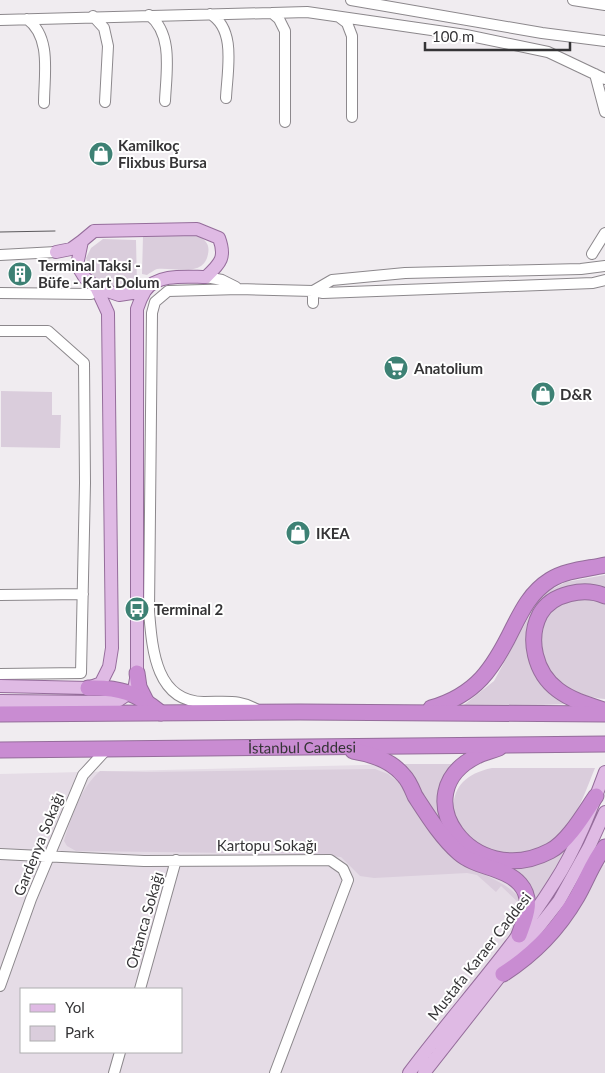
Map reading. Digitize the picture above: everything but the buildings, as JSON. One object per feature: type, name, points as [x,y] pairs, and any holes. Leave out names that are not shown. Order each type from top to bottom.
[{"type":"highway","points":[[414,713],[459,697],[474,687],[488,672],[500,654],[530,597],[549,581],[562,574],[605,565]]},
{"type":"highway","points":[[605,596],[579,591],[556,600],[540,613],[534,634],[534,652],[542,672],[557,690],[605,712]]},
{"type":"highway","points":[[137,673],[139,687],[146,701]]},
{"type":"highway","points":[[88,688],[114,689],[132,694],[146,701],[161,713]]},
{"type":"highway","points":[[0,714],[605,712]]},
{"type":"highway","points":[[512,744],[476,756],[457,772],[446,790],[446,812],[460,839],[474,851],[493,859],[509,861],[524,860],[552,851],[572,830],[596,796]]},
{"type":"highway","name":"İstanbul Caddesi","points":[[0,750],[605,744]]},
{"type":"highway","points":[[322,746],[367,754],[387,762],[404,775],[444,838],[461,855],[509,876],[520,884],[527,896],[528,911],[519,935]]},
{"type":"highway","points":[[503,974],[526,960],[552,931],[576,900],[605,847]]},
{"type":"main road","points":[[197,229],[219,238],[223,250],[221,260],[206,277],[172,278],[158,281],[145,290],[119,295],[96,287],[85,278],[68,256],[56,252],[71,249],[94,231],[197,229]]},
{"type":"main road","points":[[77,266],[82,240]]},
{"type":"main road","points":[[0,686],[88,688],[101,683],[109,667],[112,648],[108,313],[96,287]]},
{"type":"main road","points":[[0,701],[101,702],[119,700],[132,694],[137,673],[137,309],[145,290]]},
{"type":"main road","name":"Mustafa Karaer Caddesi","points":[[409,1073],[519,935],[555,881],[596,796],[605,772]]},
{"type":"main road","name":"Mustafa Karaer Caddesi","points":[[424,1073],[559,901],[589,847],[605,812]]},
{"type":"street","points":[[351,0],[542,33],[605,41]]},
{"type":"street","points":[[573,0],[605,5]]},
{"type":"street","points":[[0,20],[93,16],[307,12],[466,35],[548,52],[605,79]]},
{"type":"street","points":[[272,13],[279,19],[284,31],[285,122]]},
{"type":"street","points":[[210,14],[223,26],[228,44],[226,98]]},
{"type":"street","points":[[149,15],[161,27],[166,44],[165,101]]},
{"type":"street","points":[[93,16],[104,28],[108,46],[105,102]]},
{"type":"street","points":[[339,17],[347,23],[352,36],[352,117]]},
{"type":"street","points":[[27,19],[40,31],[45,49],[44,103]]},
{"type":"street","points":[[594,74],[605,112]]},
{"type":"street","points":[[592,254],[605,233]]},
{"type":"street","points":[[1,256],[56,252]]},
{"type":"street","points":[[318,297],[332,280],[395,274],[581,269],[605,266]]},
{"type":"street","points":[[206,277],[222,280],[239,288]]},
{"type":"street","points":[[262,713],[245,702],[195,702],[184,697],[165,682],[158,671],[152,653],[149,611],[152,313],[155,302],[168,291],[239,288],[318,297],[593,283],[605,280]]},
{"type":"street","points":[[0,292],[91,294],[96,287]]},
{"type":"street","points":[[0,331],[48,331],[84,363],[86,483],[81,673],[0,674]]},
{"type":"street","points":[[0,594],[83,594]]},
{"type":"street","name":"Gardenya Sokağı","points":[[0,986],[49,856],[83,775],[106,750]]},
{"type":"street","name":"Kartopu Sokağı","points":[[0,854],[144,861],[330,860],[343,870],[348,880],[275,1073]]},
{"type":"street","name":"Ortanca Sokağı","points":[[140,988],[176,860]]},
{"type":"street","points":[[114,1073],[120,1053]]},
{"type":"shaded area","points":[[403,764],[482,869],[605,865],[605,1073],[0,1073],[0,774]]},
{"type":"green space","points":[[143,236],[198,236],[207,243],[208,254],[201,266],[195,269],[157,269],[147,275],[142,274]]},
{"type":"green space","points":[[103,239],[136,240],[137,286],[129,290],[102,286],[90,272],[86,258],[91,248]]},
{"type":"green space","points":[[1,391],[52,392],[52,415],[61,415],[60,448],[1,447]]},
{"type":"green space","points":[[605,575],[605,587],[588,584],[574,586],[564,590],[555,597],[528,645],[567,704],[460,708],[494,681],[538,600],[550,590],[566,582]]},
{"type":"green space","points":[[580,594],[605,601],[605,699],[579,693],[567,687],[547,670],[540,659],[538,646],[540,632],[547,616],[558,604]]},
{"type":"green space","points":[[395,764],[460,764],[451,772],[454,842]]},
{"type":"green space","points":[[492,768],[595,768],[577,810],[563,832],[543,848],[518,856],[483,849],[470,839],[461,828],[455,815],[454,803],[456,792],[475,773]]},
{"type":"green space","points":[[375,769],[388,774],[398,782],[431,829],[452,854],[469,867],[506,886],[515,893],[522,901],[518,915],[514,911],[520,904],[501,886],[496,892],[477,875],[467,873],[374,878],[360,876],[341,857],[308,854],[76,851],[67,846],[64,841],[73,813],[82,794],[87,785],[100,771]]},
{"type":"green space","points":[[570,843],[533,908],[497,866],[519,866],[536,862],[552,855]]},
{"type":"tram line","points":[[0,232],[55,231]]},
{"type":"place","name":"Kamilkoç Flixbus Bursa","points":[[101,154]]},
{"type":"place","name":"Terminal Taksi - Büfe - Kart Dolum","points":[[20,274]]},
{"type":"place","name":"Anatolium","points":[[396,368]]},
{"type":"place","name":"D&R","points":[[543,394]]},
{"type":"place","name":"IKEA","points":[[298,533]]},
{"type":"place","name":"Terminal 2","points":[[137,609]]}]
